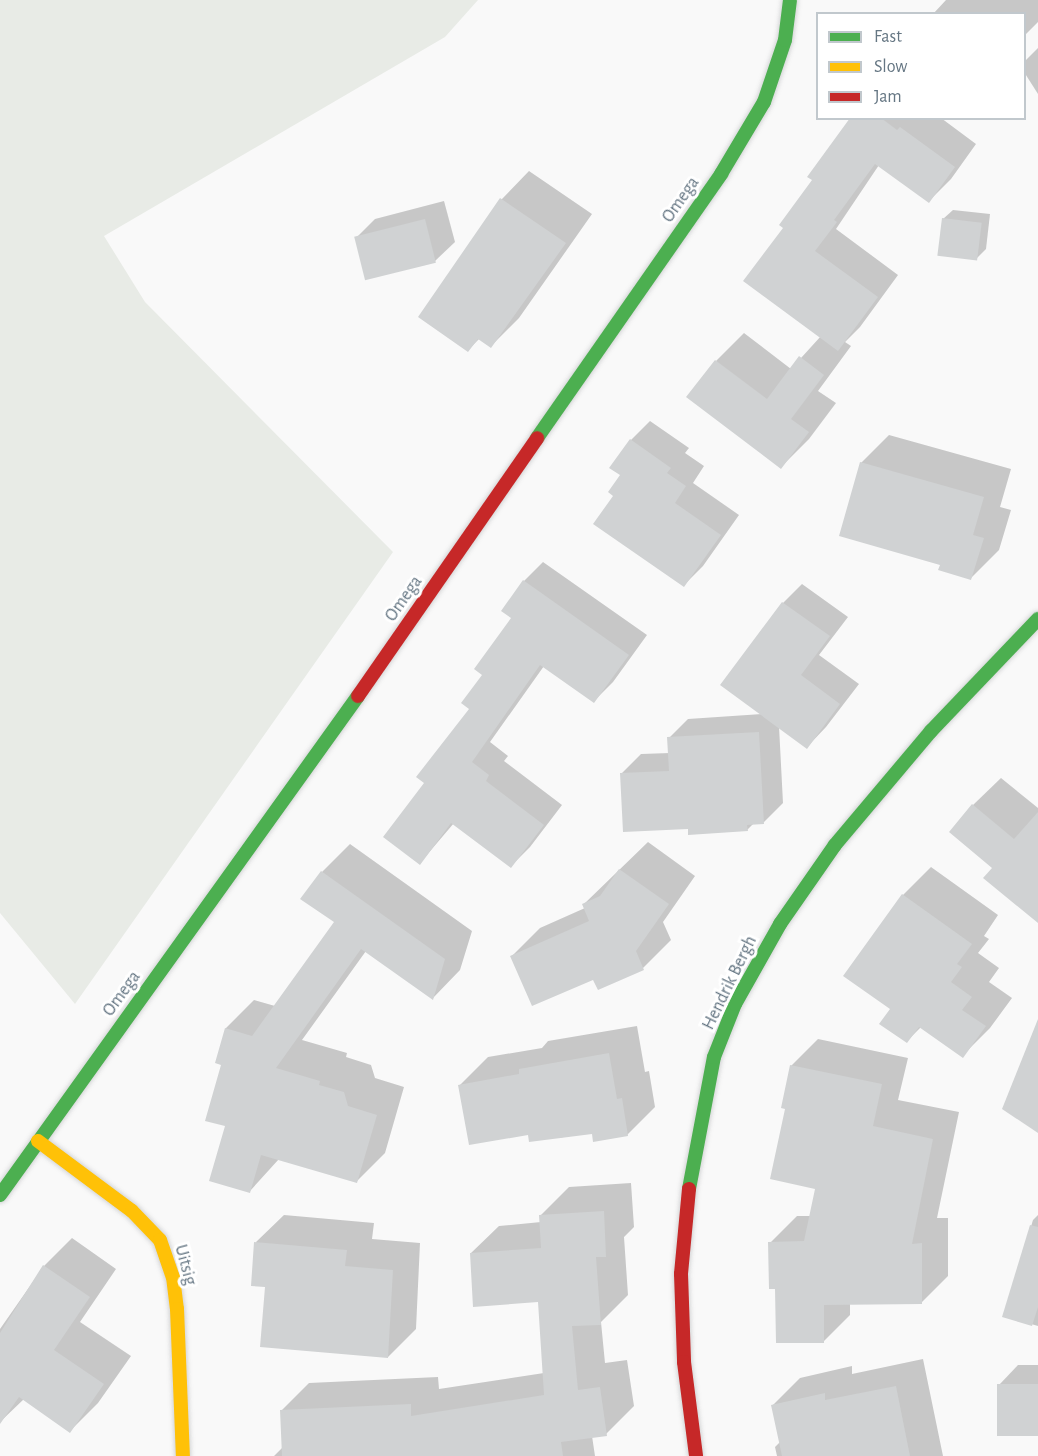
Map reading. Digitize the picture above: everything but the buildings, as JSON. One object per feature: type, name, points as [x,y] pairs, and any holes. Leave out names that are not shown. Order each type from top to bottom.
[{"type":"street","name":"Omega","points":[[0,1195],[363,689],[721,174],[764,102],[785,40],[790,0]]},
{"type":"street","name":"Hendrik Bergh","points":[[696,1456],[684,1362],[682,1263],[689,1190],[703,1106],[714,1057],[735,1004],[780,924],[835,845],[931,731],[1038,619]]},
{"type":"street","name":"Uitsig","points":[[38,1141],[132,1211],[160,1240],[173,1277],[177,1309],[183,1456]]},
{"type":"shaded area","points":[[0,0],[478,0],[445,37],[104,236],[145,302],[393,552],[75,1004],[0,913]]},
{"type":"traffic: fast","points":[[537,438],[721,174],[764,102],[785,40],[790,0]]},
{"type":"traffic: fast","points":[[689,1189],[714,1057],[735,1004],[780,924],[835,845],[931,731],[1038,619]]},
{"type":"traffic: fast","points":[[0,1195],[358,696]]},
{"type":"traffic: slow","points":[[38,1141],[132,1211],[160,1240],[173,1277],[177,1309],[183,1456]]},
{"type":"traffic: jam","points":[[358,696],[537,438]]},
{"type":"traffic: jam","points":[[689,1189],[681,1274],[684,1362],[696,1456]]}]
